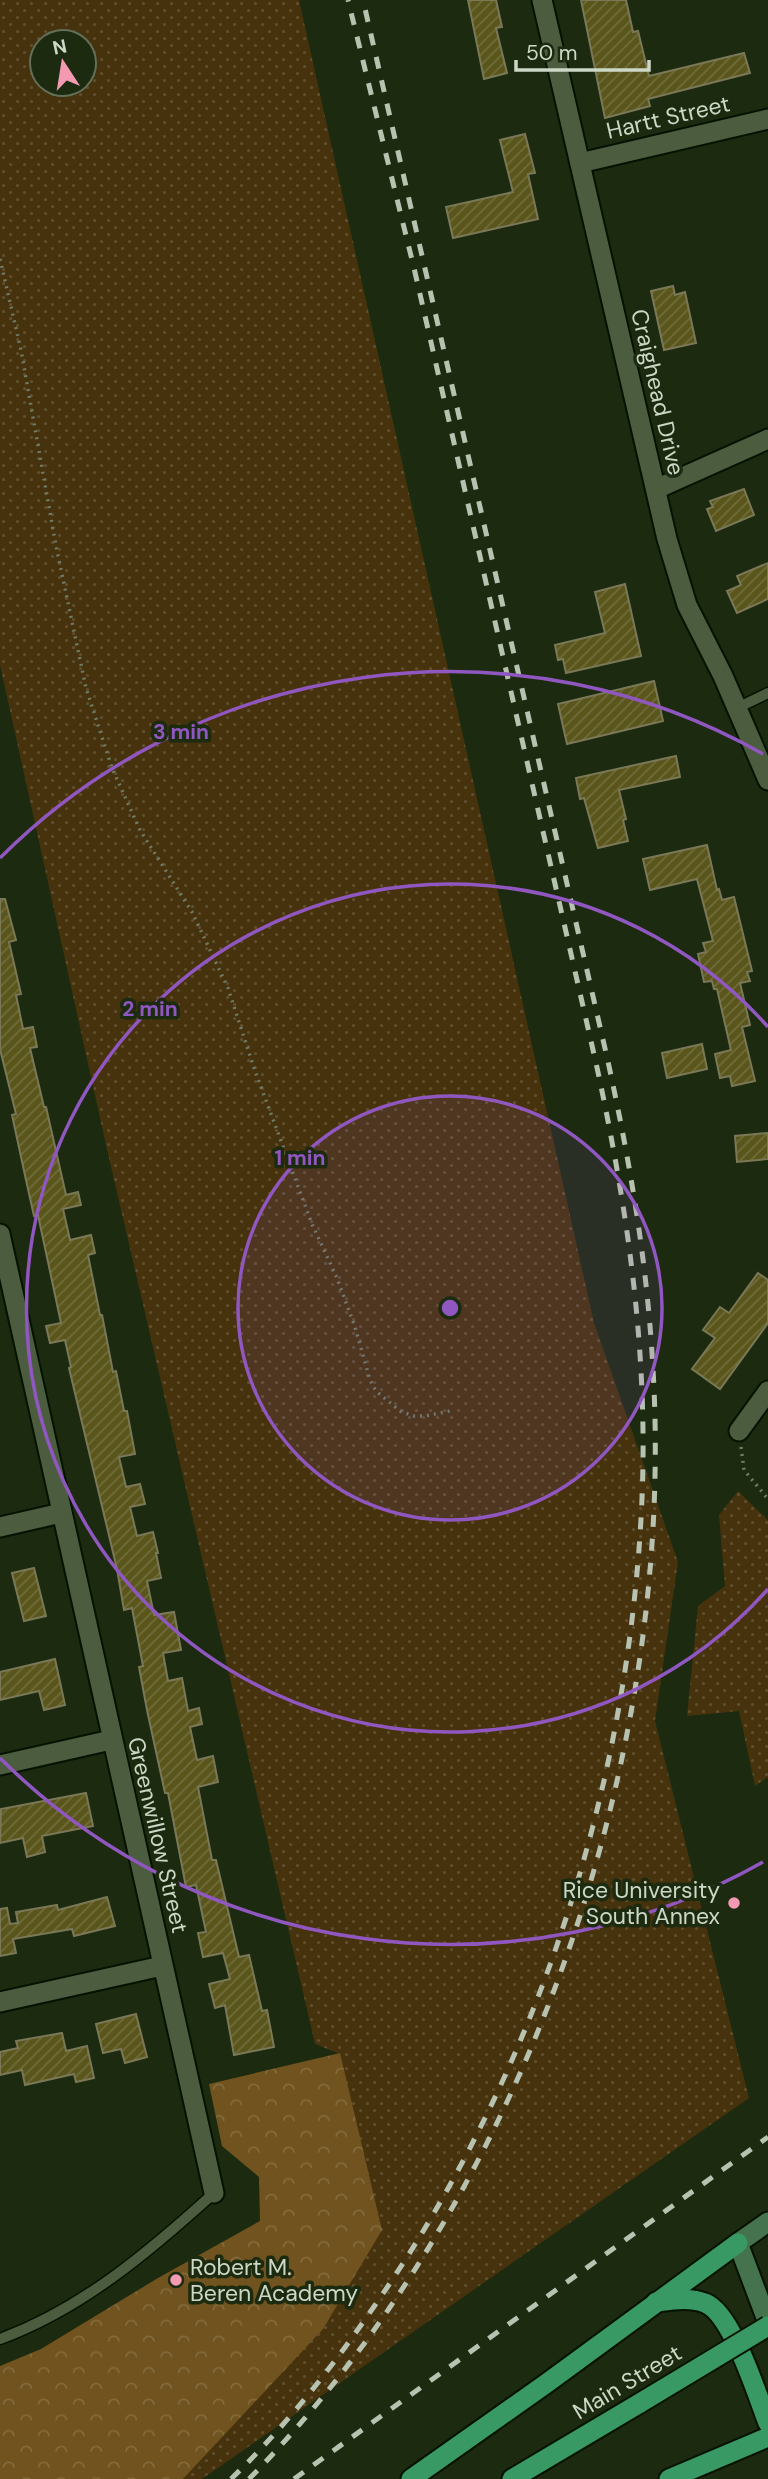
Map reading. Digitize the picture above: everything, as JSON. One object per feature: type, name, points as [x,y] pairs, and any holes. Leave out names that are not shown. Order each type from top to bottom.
[{"type":"highway","points":[[411,2479],[738,2243]]},
{"type":"highway","points":[[655,2302],[685,2299],[706,2303],[720,2313],[731,2331],[768,2423]]},
{"type":"highway","name":"Main Street","points":[[512,2479],[768,2324]]},
{"type":"highway","points":[[670,2479],[768,2437]]},
{"type":"main road","points":[[767,2225],[738,2243],[768,2324]]},
{"type":"street","name":"Craighead Drive","points":[[542,0],[667,539],[687,605],[737,708],[768,780]]},
{"type":"street","name":"Hartt Street","points":[[579,163],[768,119]]},
{"type":"street","points":[[656,489],[768,439]]},
{"type":"street","name":"Greenwillow Street","points":[[0,1234],[6,1289],[61,1513],[214,2193]]},
{"type":"street","points":[[739,1431],[768,1391]]},
{"type":"street","points":[[0,1527],[61,1513]]},
{"type":"street","points":[[0,1765],[111,1740]]},
{"type":"street","points":[[0,2002],[162,1966]]},
{"type":"lane","points":[[737,708],[768,693]]},
{"type":"lane","name":"Greenwillow Street","points":[[0,2339],[46,2318],[118,2274],[154,2247],[214,2193]]},
{"type":"path","points":[[0,259],[21,350],[55,546],[86,688],[112,768],[140,831],[192,912],[228,988],[312,1224],[337,1278],[376,1391],[400,1411],[414,1416],[454,1410]]},
{"type":"path","points":[[739,1431],[744,1470],[768,1499]]},
{"type":"shaded area","points":[[0,0],[299,0],[594,1323],[678,1562],[655,1721],[749,2098],[202,2479],[183,2479],[239,2418],[340,2054],[315,2044],[106,1145],[0,665]]},
{"type":"shaded area","points":[[738,1491],[768,1520],[768,1777],[755,1786],[739,1711],[687,1716],[698,1606],[725,1586],[719,1515]]},
{"type":"green space","name":"Robert M. Beren Academy","points":[[340,2053],[382,2230],[323,2329],[183,2479],[0,2479],[0,2366],[41,2349],[158,2278],[260,2221],[259,2177],[222,2146],[209,2084]]},
{"type":"building","points":[[468,0],[496,0],[502,27],[496,28],[507,73],[484,79]]},
{"type":"building","points":[[581,0],[626,0],[633,32],[638,31],[649,76],[744,53],[750,73],[648,99],[650,106],[605,118]]},
{"type":"building","points":[[525,134],[535,173],[528,174],[538,219],[453,238],[446,207],[513,192],[500,140]]},
{"type":"building","points":[[673,286],[675,295],[685,292],[696,343],[664,350],[651,291]]},
{"type":"building","points":[[744,489],[754,515],[716,531],[707,509],[713,507],[710,501]]},
{"type":"building","points":[[768,563],[768,599],[737,613],[727,591],[741,585],[737,576]]},
{"type":"building","points":[[625,584],[641,656],[566,673],[563,659],[558,660],[555,645],[605,633],[595,592]]},
{"type":"building","points":[[654,681],[663,721],[567,744],[558,704]]},
{"type":"building","points":[[676,756],[680,777],[619,790],[628,841],[598,848],[584,798],[580,799],[576,778]]},
{"type":"building","points":[[707,845],[717,890],[719,889],[722,900],[734,897],[752,971],[747,972],[750,981],[740,983],[750,1025],[742,1027],[755,1081],[732,1086],[730,1076],[720,1078],[715,1054],[731,1050],[717,989],[714,989],[712,981],[704,982],[698,954],[706,952],[703,943],[713,941],[697,879],[650,890],[643,859]]},
{"type":"building","points":[[0,899],[5,899],[16,940],[9,942],[21,994],[16,995],[23,1029],[33,1027],[37,1047],[30,1048],[66,1195],[78,1192],[81,1205],[63,1209],[70,1240],[91,1235],[95,1253],[88,1255],[113,1372],[116,1371],[124,1411],[127,1411],[135,1454],[119,1457],[126,1487],[140,1484],[145,1504],[130,1507],[137,1536],[153,1532],[158,1553],[161,1578],[147,1581],[154,1615],[174,1612],[181,1650],[163,1653],[168,1681],[182,1678],[188,1711],[199,1708],[202,1724],[190,1727],[197,1760],[213,1756],[218,1782],[198,1787],[212,1860],[216,1860],[239,1957],[249,1955],[262,2011],[267,2010],[274,2047],[234,2055],[225,2005],[215,2008],[209,1984],[230,1979],[223,1953],[203,1957],[198,1933],[206,1932],[196,1885],[186,1887],[168,1793],[165,1793],[147,1710],[139,1667],[143,1666],[132,1608],[124,1610],[65,1340],[50,1343],[46,1326],[61,1323],[38,1215],[34,1216],[12,1115],[16,1114],[0,1049]]},
{"type":"building","points":[[702,1044],[707,1069],[667,1078],[662,1053]]},
{"type":"building","points":[[768,1133],[768,1159],[737,1162],[735,1136]]},
{"type":"building","points":[[758,1273],[768,1280],[768,1323],[720,1389],[692,1369],[715,1338],[703,1330],[720,1307],[729,1313]]},
{"type":"building","points":[[34,1568],[46,1616],[24,1621],[12,1573]]},
{"type":"building","points":[[55,1659],[65,1705],[44,1710],[39,1691],[0,1700],[0,1672]]},
{"type":"building","points":[[86,1793],[93,1826],[42,1836],[45,1852],[27,1857],[23,1838],[0,1843],[1,1809]]},
{"type":"building","points":[[107,1897],[115,1926],[74,1936],[72,1929],[13,1939],[16,1953],[0,1956],[0,1909],[7,1908],[10,1924],[18,1923],[16,1912],[57,1905],[58,1910]]},
{"type":"building","points":[[136,2014],[147,2057],[125,2063],[121,2049],[103,2053],[96,2024]]},
{"type":"building","points":[[62,2033],[66,2051],[87,2046],[94,2078],[76,2082],[74,2074],[25,2085],[22,2070],[0,2075],[0,2052],[18,2048],[16,2041]]},
{"type":"railway","points":[[231,2479],[306,2397],[373,2308],[430,2220],[481,2127],[524,2031],[561,1932],[592,1831],[615,1728],[631,1624],[641,1519],[643,1461],[639,1346],[627,1233],[608,1120],[414,268],[348,0]]},
{"type":"railway","points":[[249,2479],[347,2367],[432,2242],[504,2108],[563,1966],[608,1818],[638,1668],[654,1517],[653,1369],[650,1329],[642,1251],[623,1135],[363,0]]},
{"type":"railway","points":[[294,2479],[768,2137]]},
{"type":"place","name":"Rice University South Annex","points":[[734,1903]]},
{"type":"place","name":"Robert M. Beren Academy","points":[[176,2280]]}]
